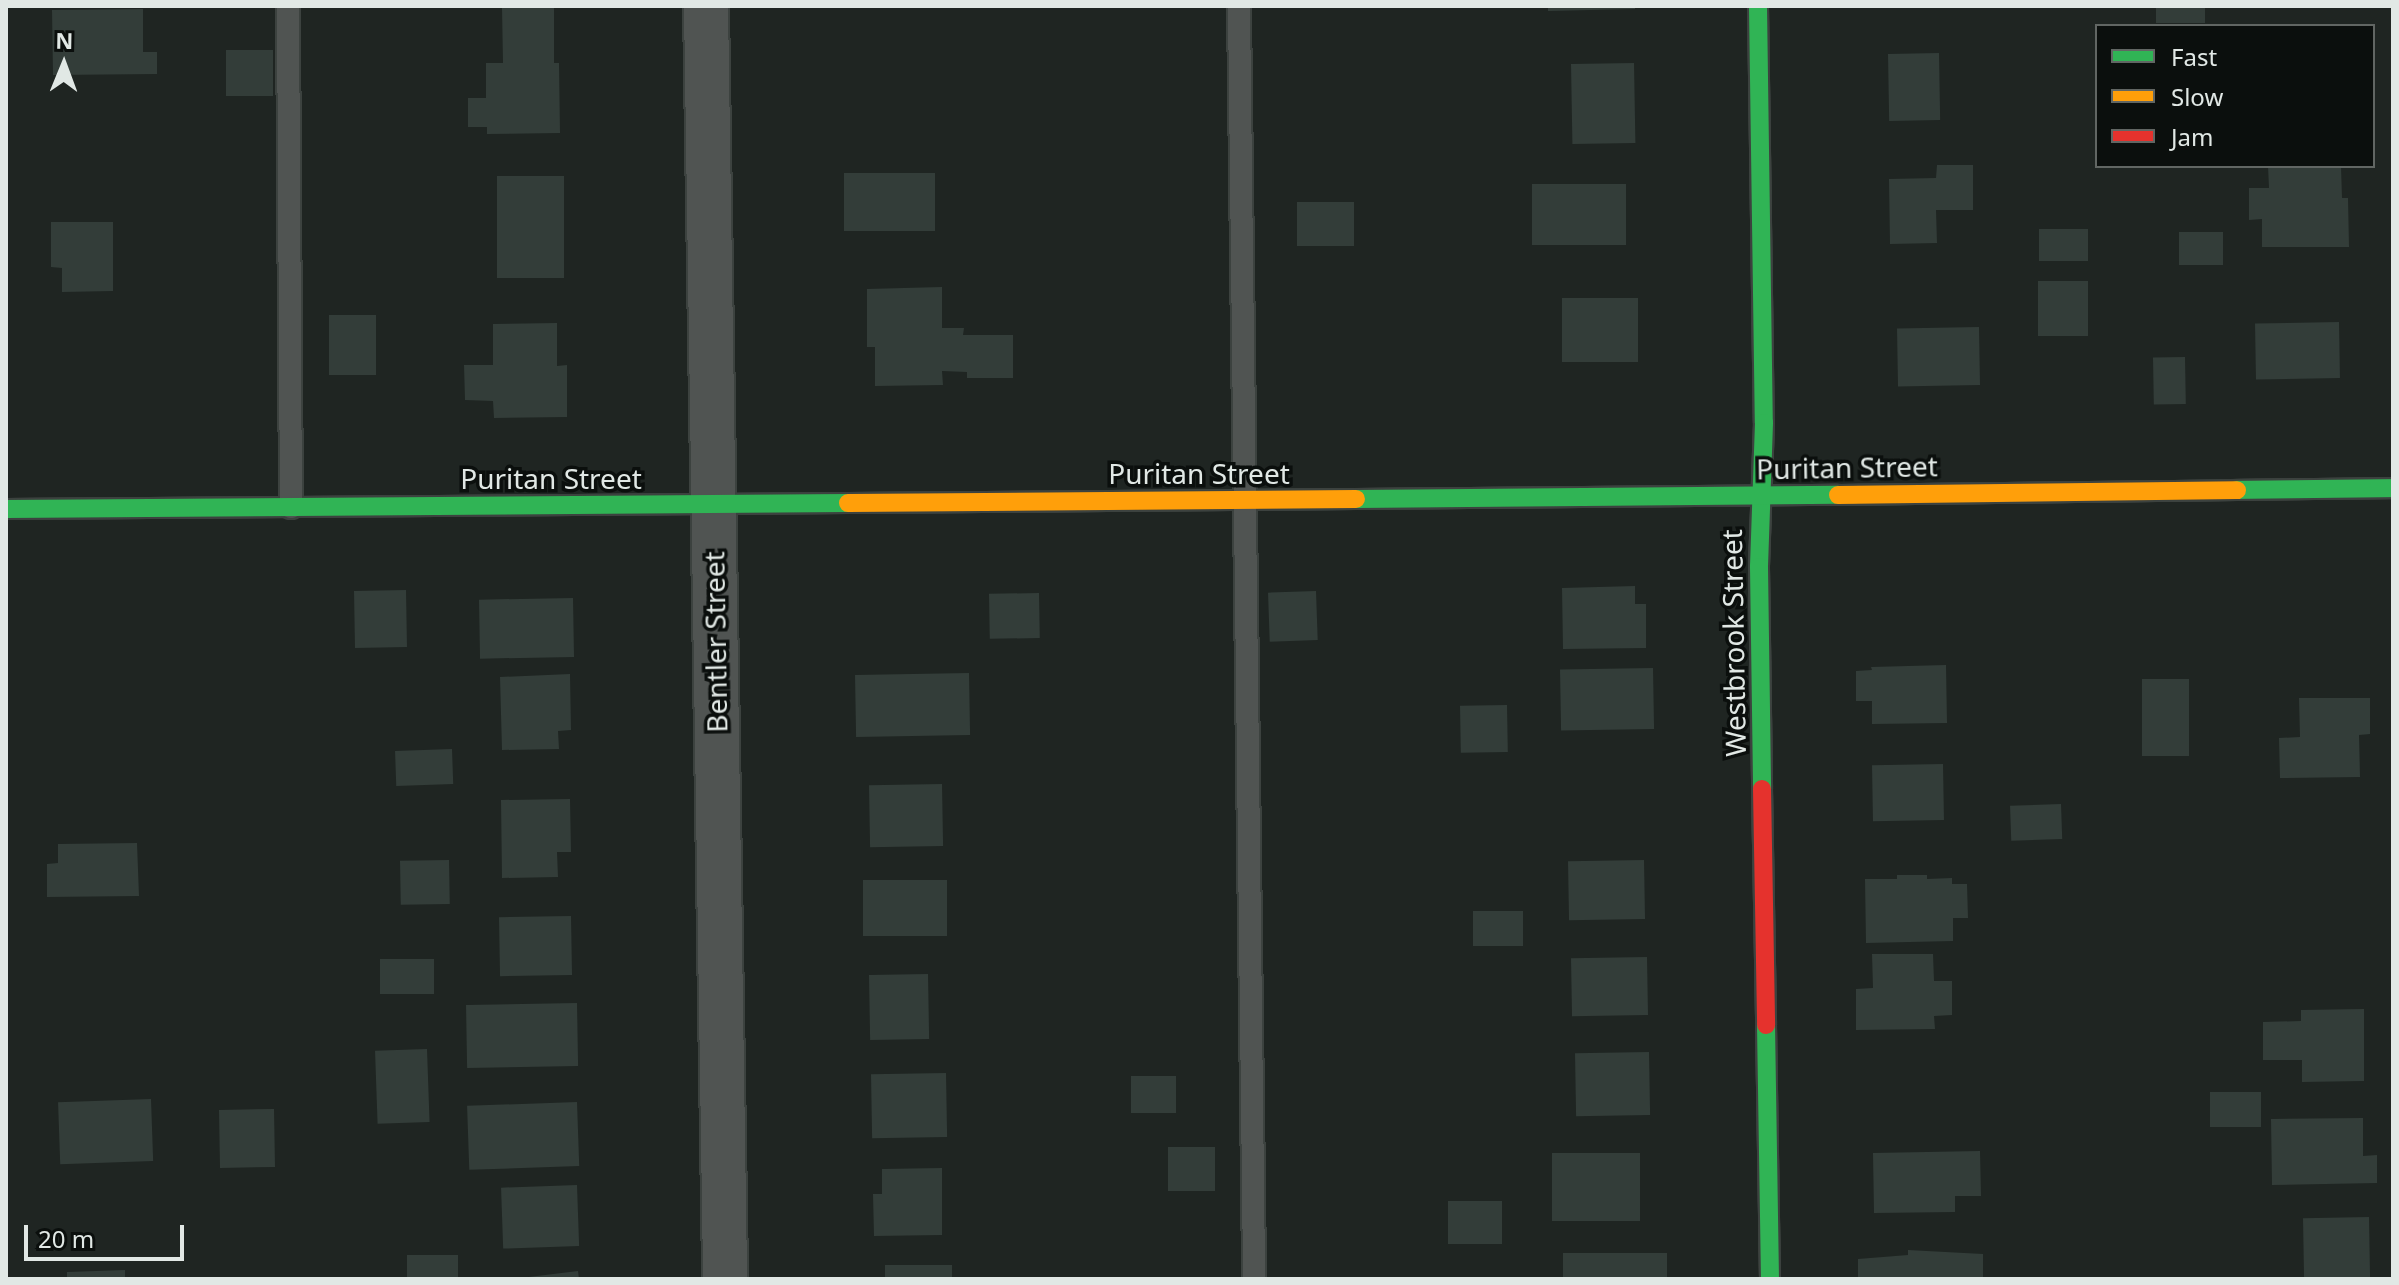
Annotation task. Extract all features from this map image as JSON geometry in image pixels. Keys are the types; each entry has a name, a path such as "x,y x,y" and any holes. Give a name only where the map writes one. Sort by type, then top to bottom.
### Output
{"street":[{"name":"Bentler Street","path":"706,6 725,1279"},
{"name":"Westbrook Street","path":"1758,6 1764,423 1760,496 1770,1279"},
{"name":"Puritan Street","path":"6,509 1760,496 2393,488"}],"lane":[{"path":"288,6 291,507"},
{"path":"1239,6 1254,1279"}],"building":[{"path":"1548,6 1635,6 1635,9 1548,11"},
{"path":"2156,6 2205,6 2205,23 2156,23"},
{"path":"502,8 554,8 554,63 559,63 560,133 487,134 487,127 468,127 468,98 486,98 486,63 503,63"},
{"path":"143,9 143,52 157,52 157,74 53,75 52,10"},
{"path":"226,50 273,50 273,96 226,96"},
{"path":"1939,53 1940,120 1889,121 1888,54"},
{"path":"1634,63 1635,143 1572,144 1571,64"},
{"path":"1937,165 1973,165 1973,210 1936,210 1937,243 1890,244 1889,179 1936,178"},
{"path":"2268,168 2341,168 2342,198 2348,198 2349,247 2262,247 2262,219 2249,220 2249,188 2269,188"},
{"path":"844,173 935,173 935,231 844,231"},
{"path":"497,176 564,176 564,278 497,278"},
{"path":"1532,184 1626,184 1626,245 1532,245"},
{"path":"1297,202 1354,202 1354,246 1297,246"},
{"path":"51,222 113,222 113,291 62,292 62,268 51,267"},
{"path":"2039,229 2088,229 2088,261 2039,261"},
{"path":"2179,232 2223,232 2223,265 2179,265"},
{"path":"2038,281 2088,281 2088,336 2038,336"},
{"path":"942,287 942,328 964,328 963,335 1013,335 1013,378 967,378 967,372 942,371 943,385 875,386 875,347 867,347 867,289"},
{"path":"1562,298 1638,298 1638,362 1562,362"},
{"path":"329,315 376,315 376,375 329,375"},
{"path":"2339,322 2340,378 2256,379 2255,323"},
{"path":"557,323 557,366 567,365 567,417 494,418 493,401 465,400 464,365 493,365 493,324"},
{"path":"1979,327 1980,385 1898,386 1897,328"},
{"path":"2185,357 2186,404 2154,405 2153,358"},
{"path":"1635,586 1635,604 1646,604 1646,648 1563,649 1562,588"},
{"path":"406,590 407,647 355,648 354,591"},
{"path":"1316,591 1318,640 1270,642 1268,593"},
{"path":"1039,593 1040,638 990,639 989,594"},
{"path":"573,598 574,657 480,659 479,600"},
{"path":"1946,665 1947,723 1872,724 1872,701 1856,701 1856,671 1872,670 1871,667"},
{"path":"1653,668 1654,729 1561,731 1560,670"},
{"path":"969,673 970,735 856,737 855,675"},
{"path":"570,674 571,730 558,731 559,749 502,750 500,677"},
{"path":"2142,679 2189,679 2189,756 2142,756"},
{"path":"2299,698 2370,698 2370,734 2359,735 2360,777 2280,778 2279,738 2300,737"},
{"path":"1507,705 1508,752 1461,753 1460,706"},
{"path":"452,749 453,784 396,786 395,751"},
{"path":"1943,764 1944,820 1873,821 1872,765"},
{"path":"942,784 943,846 870,847 869,785"},
{"path":"570,799 571,852 557,852 558,877 502,878 501,800"},
{"path":"2061,804 2062,839 2011,841 2010,806"},
{"path":"137,843 139,896 47,897 47,864 58,863 58,844"},
{"path":"449,860 450,904 401,905 400,861"},
{"path":"1644,860 1645,919 1569,920 1568,861"},
{"path":"1897,875 1952,878 1952,884 1967,884 1968,918 1953,918 1953,941 1866,943 1865,879 1897,879"},
{"path":"863,880 947,880 947,936 863,936"},
{"path":"1473,911 1523,911 1523,946 1473,946"},
{"path":"571,916 572,975 500,976 499,917"},
{"path":"1872,954 1933,954 1934,981 1952,981 1952,1015 1934,1016 1935,1029 1856,1030 1856,989 1873,988"},
{"path":"1647,957 1648,1015 1572,1016 1571,958"},
{"path":"380,959 434,959 434,994 380,994"},
{"path":"928,974 929,1039 870,1040 869,975"},
{"path":"577,1003 578,1066 467,1068 466,1005"},
{"path":"2364,1009 2364,1081 2302,1082 2302,1060 2263,1060 2263,1022 2301,1021 2301,1010"},
{"path":"427,1049 430,1122 378,1124 375,1051"},
{"path":"1649,1052 1650,1115 1576,1116 1575,1053"},
{"path":"946,1073 947,1137 872,1138 871,1074"},
{"path":"1131,1076 1176,1076 1176,1113 1131,1113"},
{"path":"2210,1092 2261,1092 2261,1127 2210,1127"},
{"path":"151,1099 153,1161 60,1164 58,1102"},
{"path":"577,1102 579,1166 469,1170 467,1106"},
{"path":"274,1109 275,1167 220,1168 219,1110"},
{"path":"2363,1118 2363,1156 2377,1155 2377,1183 2272,1185 2271,1119"},
{"path":"1168,1147 1215,1147 1215,1191 1168,1191"},
{"path":"1980,1151 1981,1196 1955,1196 1955,1212 1874,1213 1873,1153"},
{"path":"1552,1153 1640,1153 1640,1221 1552,1221"},
{"path":"942,1168 942,1235 874,1236 873,1194 882,1194 882,1169"},
{"path":"577,1185 579,1246 503,1249 501,1188"},
{"path":"1448,1201 1502,1201 1502,1244 1448,1244"},
{"path":"2369,1217 2370,1279 2304,1279 2303,1218"},
{"path":"1908,1250 1983,1254 1983,1279 1858,1279 1858,1259 1908,1255"},
{"path":"1563,1253 1667,1253 1667,1279 1563,1279"},
{"path":"407,1255 458,1255 458,1279 407,1279"},
{"path":"885,1265 952,1265 952,1279 885,1279"},
{"path":"125,1270 125,1279 67,1279 67,1272"},
{"path":"578,1271 578,1279 513,1279"}],"traffic: fast":[{"path":"1758,6 1764,423 1759,567 1762,789"},
{"path":"2237,490 2393,488"},
{"path":"1356,499 1838,495"},
{"path":"6,509 848,503"},
{"path":"1766,1025 1770,1279"}],"traffic: slow":[{"path":"1838,495 2237,490"},
{"path":"848,503 1356,499"}],"traffic: jam":[{"path":"1762,789 1766,1025"}]}
